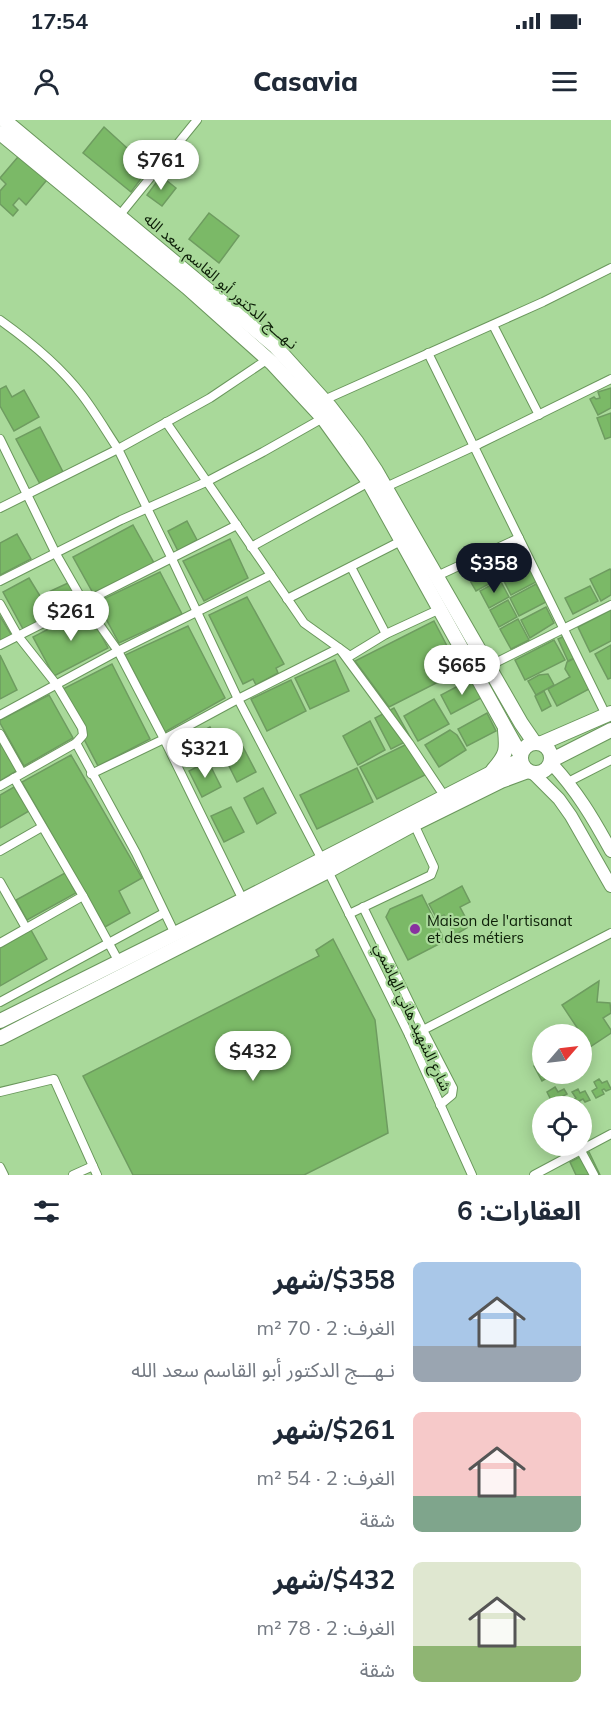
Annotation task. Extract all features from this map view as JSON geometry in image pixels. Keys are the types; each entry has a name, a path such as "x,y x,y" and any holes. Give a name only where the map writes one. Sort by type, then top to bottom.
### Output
{"main road":[{"name":"نـهـــج الدكتور أبو القاسم سعد الله","path":"4,120 119,216 268,359 323,418 369,482 403,540 526,765"},
{"name":"نـهـــج الدكتور أبو القاسم سعد الله","path":"0,133 274,346 324,400 356,441 386,488 521,723 538,743"},
{"path":"609,714 538,743 525,746 526,765 559,799 571,816 584,835 611,886"},
{"path":"489,774 501,762 507,750 504,725"},
{"path":"325,866 489,774 526,765 546,770 551,762 611,730"},
{"path":"538,743 549,748 551,762 587,807 611,851"},
{"path":"0,1038 292,882 501,781 526,765"},
{"path":"0,1021 243,900 292,882"}],"street":[{"path":"119,216 197,120"},
{"path":"324,400 493,325 611,268"},
{"name":"شارع الشهيد هاني الهاشمي","path":"0,320 69,379 82,394 118,449 238,699 409,1035 472,1175"},
{"path":"493,325 539,415"},
{"path":"428,353 563,628 609,714"},
{"path":"0,508 118,449 210,398 268,359"},
{"path":"386,488 611,379"},
{"path":"0,580 121,520 206,482 323,418"},
{"path":"166,422 304,623 350,656 386,634 440,609"},
{"path":"0,439 56,554 84,603 118,651 243,900"},
{"path":"251,547 369,482"},
{"path":"0,645 237,525"},
{"path":"437,576 519,538"},
{"path":"287,598 403,540"},
{"path":"351,567 386,634"},
{"path":"0,715 118,651 271,575"},
{"path":"0,604 18,636 56,684 82,728 83,735 76,743 0,786"},
{"path":"489,666 611,605"},
{"path":"91,774 164,739 339,648"},
{"path":"339,648 409,743 445,797"},
{"path":"0,734 42,827 119,963"},
{"path":"76,743 115,814 175,934"},
{"path":"568,782 611,760"},
{"path":"349,914 431,875 434,867 414,824"},
{"path":"0,851 42,827"},
{"path":"0,882 26,928"},
{"path":"0,943 83,896"},
{"path":"363,907 453,1088 452,1095 440,1105"},
{"path":"0,1002 164,914"},
{"path":"409,1035 423,1030 611,933"},
{"path":"0,1092 54,1079 97,1175"},
{"path":"592,1145 611,1134"},
{"path":"534,1175 571,1156"},
{"path":"584,1156 594,1175"},
{"path":"74,1175 93,1166"},
{"path":"0,1167 4,1175"}],"building":[{"path":"104,127 149,168 131,192 83,153"},
{"path":"23,151 51,175 26,205 19,198 13,205 18,210 13,216 0,204 0,191 6,184 0,178"},
{"path":"161,176 176,188 162,206 147,195"},
{"path":"209,213 239,236 219,263 189,239"},
{"path":"6,386 12,397 24,390 39,417 14,431 0,406 0,389"},
{"path":"611,388 611,408 598,415 590,399 600,398 598,392"},
{"path":"611,413 611,437 605,439 597,418"},
{"path":"40,427 63,472 40,484 16,439"},
{"path":"187,521 197,540 178,551 168,531"},
{"path":"133,525 154,563 93,593 73,557"},
{"path":"17,534 31,559 0,575 0,543"},
{"path":"230,539 248,578 204,601 183,561"},
{"path":"517,545 527,564 501,578 491,558"},
{"path":"486,558 498,579 476,591 464,570"},
{"path":"528,566 536,582 511,595 503,579"},
{"path":"610,569 611,595 601,601 590,579"},
{"path":"160,572 182,614 119,643 97,602"},
{"path":"29,578 40,596 68,583 78,600 23,629 3,592"},
{"path":"500,580 509,597 489,608 480,591"},
{"path":"536,584 546,602 519,616 510,598"},
{"path":"590,586 598,601 573,614 565,598"},
{"path":"247,597 284,664 276,668 278,673 256,685 253,679 243,684 209,615"},
{"path":"508,600 517,617 499,627 490,610"},
{"path":"546,607 554,623 530,638 521,620"},
{"path":"87,609 108,648 54,676 33,637"},
{"path":"611,610 611,641 590,652 578,627"},
{"path":"0,616 12,636 0,642"},
{"path":"518,619 529,640 511,649 500,629"},
{"path":"434,621 460,671 389,707 355,661"},
{"path":"188,626 225,698 165,732 125,655"},
{"path":"567,635 577,657 568,661 558,639"},
{"path":"554,640 565,660 525,680 515,660"},
{"path":"611,645 611,678 608,679 595,654"},
{"path":"0,655 17,690 0,699"},
{"path":"575,658 591,688 557,706 548,689 570,677 565,669 567,662"},
{"path":"335,660 349,691 310,709 295,678"},
{"path":"112,664 150,739 98,766 59,691"},
{"path":"548,674 554,685 536,695 528,681 539,675"},
{"path":"473,678 483,697 451,714 441,695"},
{"path":"291,680 306,711 267,731 251,699"},
{"path":"544,691 551,706 542,711 535,696"},
{"path":"49,695 73,738 24,766 0,720"},
{"path":"434,699 449,724 418,741 404,716"},
{"path":"394,708 411,739 391,749 375,718"},
{"path":"487,713 496,731 467,746 458,729"},
{"path":"370,721 385,750 358,765 343,736"},
{"path":"210,727 218,742 180,762 172,747"},
{"path":"450,730 457,735 466,750 439,767 425,745"},
{"path":"0,740 18,770 0,781"},
{"path":"409,743 425,775 377,799 360,767"},
{"path":"243,747 256,772 237,782 224,756"},
{"path":"71,755 142,878 119,891 130,913 105,927 22,782"},
{"path":"208,761 221,787 202,797 189,771"},
{"path":"357,768 373,802 317,829 300,795"},
{"path":"14,787 29,811 0,828 0,795"},
{"path":"263,788 276,813 257,824 244,798"},
{"path":"231,807 244,832 224,842 211,816"},
{"path":"65,873 76,893 27,920 16,900"},
{"path":"462,886 470,902 460,907 470,926 455,935 444,915 437,919 429,904"},
{"name":"Maison de l'artisanat et des métiers","path":"422,895 445,941 408,960 386,917 390,909"},
{"path":"31,930 47,959 0,986 0,948"},
{"path":"333,939 375,1020 388,1133 304,1175 133,1175 83,1076 319,956 316,950"},
{"path":"599,981 597,1002 610,1003 611,1013 603,1018 611,1033 592,1046 592,1024 575,1024 562,1005"},
{"path":"599,1079 602,1083 607,1081 611,1089 602,1090 604,1094 596,1098 592,1091 597,1088 594,1082"},
{"path":"555,1087 558,1092 564,1089 567,1094 549,1096 547,1092"},
{"path":"578,1089 580,1093 585,1091 588,1096 575,1096 572,1092"},
{"path":"581,1156 591,1156 600,1175 576,1175 570,1162"}],"place":[{"name":"Maison de l'artisanat et des métiers","path":"415,929"}]}
